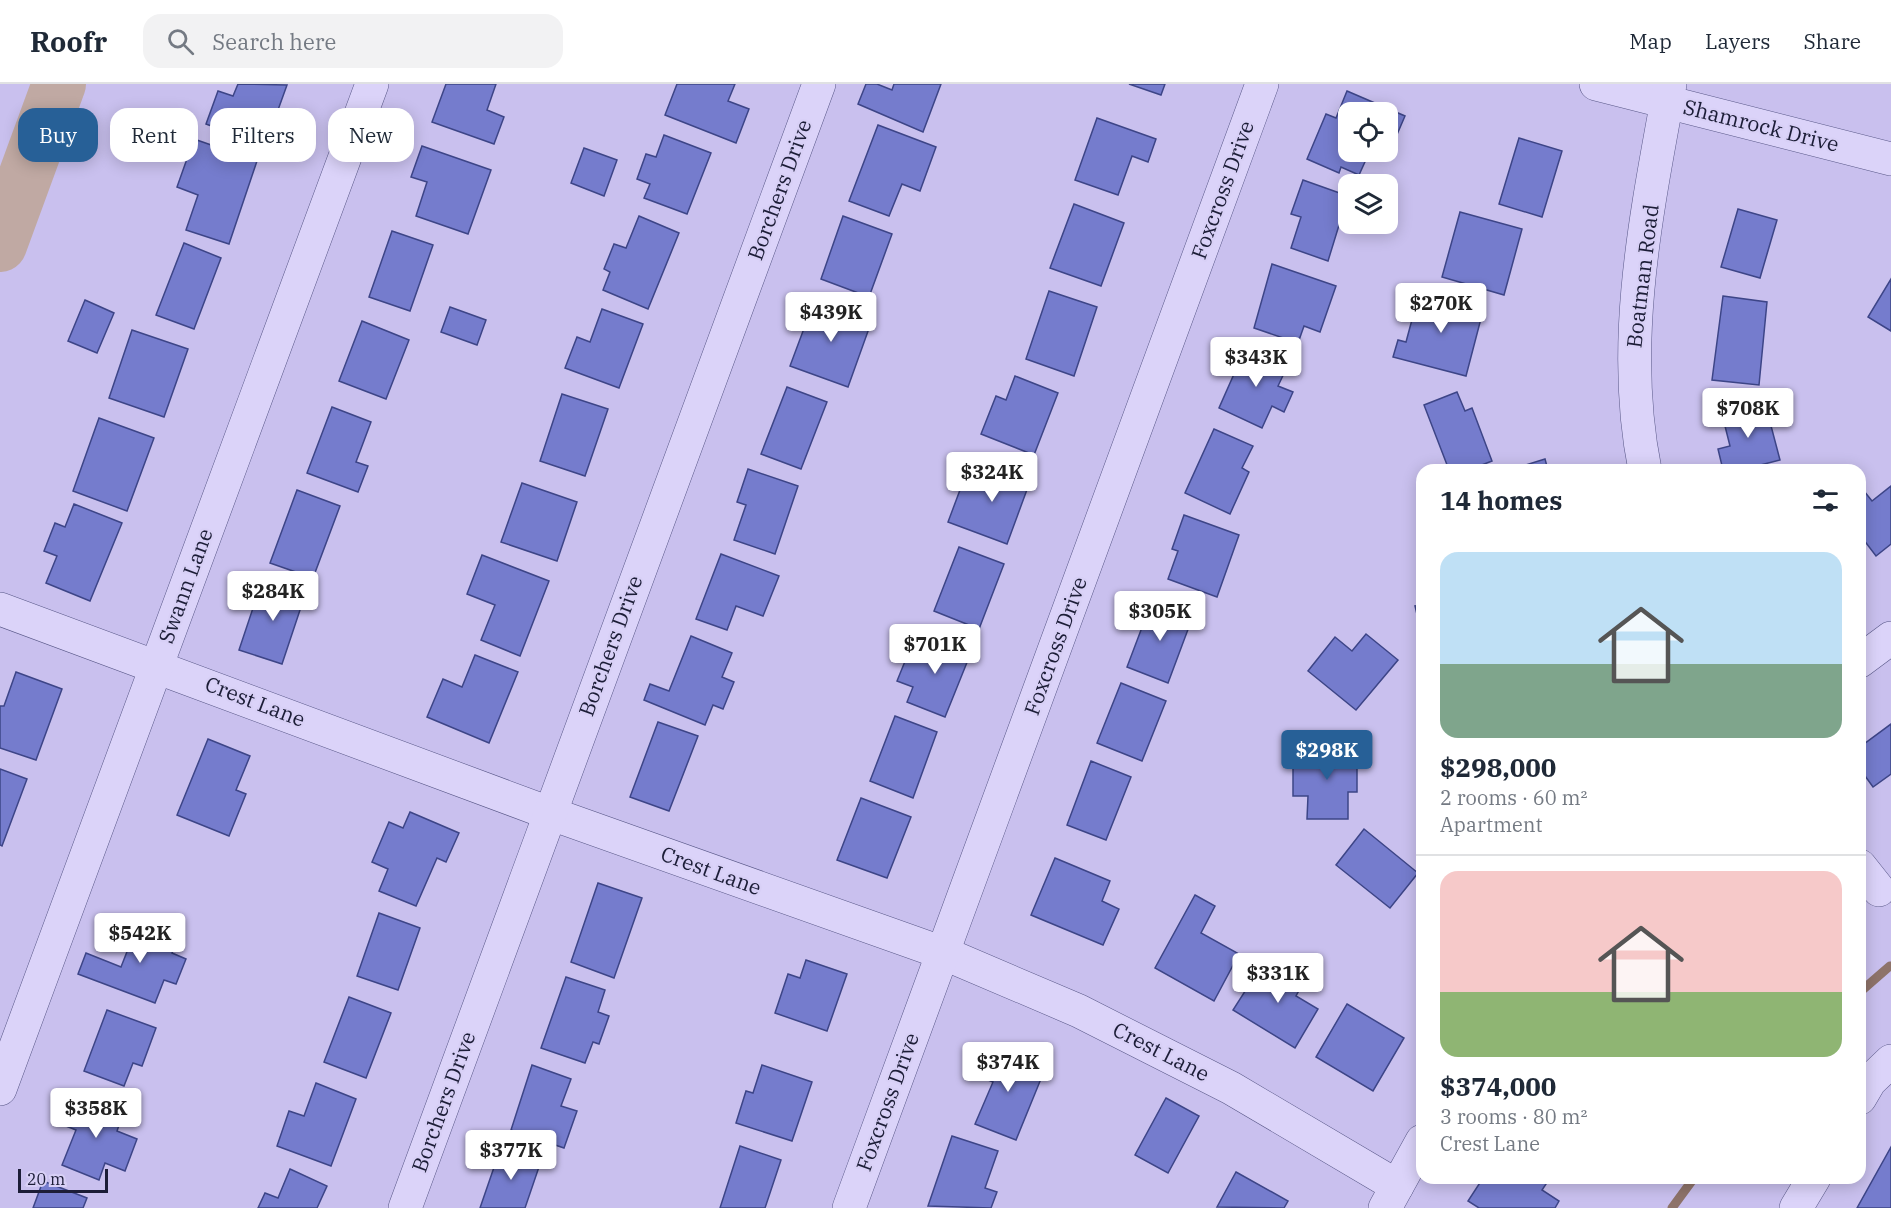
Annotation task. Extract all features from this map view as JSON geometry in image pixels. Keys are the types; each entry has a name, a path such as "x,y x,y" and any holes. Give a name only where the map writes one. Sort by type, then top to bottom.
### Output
{"street":[{"name":"Swann Lane","path":"0,1089 372,84"},
{"name":"Borchers Drive","path":"405,1208 819,84"},
{"name":"Foxcross Drive","path":"849,1208 1262,84"},
{"name":"Shamrock Drive","path":"1596,84 1669,93 1891,159"},
{"name":"Boatman Road","path":"1644,464 1636,429 1633,357 1637,284 1669,93"},
{"name":"Crest Lane","path":"0,609 156,665 549,813 943,953 1079,1011 1231,1088 1391,1197"},
{"path":"1866,657 1891,638"},
{"path":"1866,1087 1891,1061"},
{"path":"1391,1197 1416,1152"},
{"path":"1796,1208 1810,1184"}],"building":[{"path":"238,84 287,85 279,108 212,108 218,91 233,96"},
{"path":"446,84 496,84 487,110 504,117 494,144 432,122"},
{"path":"677,84 735,84 728,101 749,109 736,143 665,115"},
{"path":"866,84 877,84 892,90 894,84 941,84 923,132 858,104"},
{"path":"1129,84 1165,84 1161,95"},
{"path":"1347,91 1373,102 1343,102"},
{"path":"210,113 210,125 206,124"},
{"path":"1338,113 1338,162 1365,162 1359,174 1341,167 1339,173 1307,159 1326,114 1336,118"},
{"path":"1398,113 1405,116 1398,132"},
{"path":"1097,118 1156,139 1148,162 1132,156 1118,195 1075,180"},
{"path":"878,125 936,147 920,191 902,184 889,216 849,201"},
{"path":"664,135 711,153 687,214 644,198 650,184 637,179 646,154 656,157"},
{"path":"1519,138 1562,151 1542,217 1499,204"},
{"path":"198,140 210,145 210,162 257,162 229,244 186,230 198,195 177,187 186,162 198,162"},
{"path":"422,146 491,170 468,234 416,216 427,182 411,177"},
{"path":"584,148 617,160 604,196 571,183"},
{"path":"1303,180 1338,192 1338,228 1328,261 1291,248 1301,217 1291,214"},
{"path":"1074,204 1124,223 1101,286 1050,268"},
{"path":"1738,209 1777,220 1760,278 1721,267"},
{"path":"1460,212 1522,229 1504,295 1442,277"},
{"path":"639,216 679,233 648,309 603,290 610,272 604,269 614,244 626,248"},
{"path":"843,216 892,234 869,297 821,279"},
{"path":"392,231 433,245 410,311 369,297"},
{"path":"184,243 221,258 194,329 156,315"},
{"path":"1272,264 1336,286 1320,332 1304,326 1298,343 1254,328"},
{"path":"1891,279 1891,331 1868,317"},
{"path":"1420,290 1484,307 1466,376 1393,357 1398,340 1406,342"},
{"path":"1049,291 1097,307 1074,376 1026,359"},
{"path":"1723,296 1767,302 1759,385 1712,380"},
{"path":"815,299 872,320 848,387 790,366"},
{"path":"85,300 114,313 97,353 68,341"},
{"path":"450,307 486,320 477,345 441,332"},
{"path":"602,309 643,324 619,388 565,368 577,337 590,342"},
{"path":"362,321 409,340 386,399 339,381"},
{"path":"132,330 188,349 164,417 109,398"},
{"path":"1246,347 1288,365 1278,386 1293,392 1284,412 1272,406 1262,428 1219,408"},
{"path":"1015,376 1058,393 1034,455 981,434 996,396 1006,400"},
{"path":"787,387 827,402 801,469 761,454"},
{"path":"1457,392 1465,411 1472,408 1492,461 1484,464 1447,464 1424,405"},
{"path":"562,394 608,409 585,476 540,461"},
{"path":"1765,403 1780,460 1764,464 1722,464 1718,449 1730,446 1722,414"},
{"path":"332,407 371,422 356,462 368,466 358,492 307,473"},
{"path":"99,418 154,438 127,511 73,491"},
{"path":"1214,429 1253,446 1242,468 1249,472 1230,514 1185,493"},
{"path":"1545,459 1546,464 1529,464"},
{"path":"989,461 1032,476 1007,544 948,522 963,482 979,488"},
{"path":"748,469 798,486 775,554 734,540 746,505 737,502"},
{"path":"522,483 577,502 557,561 501,542"},
{"path":"1891,486 1891,544 1876,556 1866,543 1866,494 1872,501"},
{"path":"297,490 340,506 313,578 270,563"},
{"path":"74,504 122,523 90,601 46,583 57,556 44,551 55,523 65,527"},
{"path":"1184,515 1239,535 1217,597 1168,579 1178,551 1172,549"},
{"path":"959,547 1004,564 979,629 934,611"},
{"path":"721,554 779,576 763,616 736,606 727,630 696,619"},
{"path":"482,555 549,581 520,656 481,640 495,605 467,594"},
{"path":"270,579 306,592 282,664 239,650 254,605 260,606"},
{"path":"1152,601 1193,616 1168,683 1127,667"},
{"path":"932,634 972,650 945,717 907,702 913,687 897,681 908,654 923,659"},
{"path":"1366,634 1398,660 1356,710 1308,671 1335,637 1352,651"},
{"path":"691,636 732,653 722,677 734,682 723,709 713,705 705,725 644,700 650,684 669,691"},
{"path":"475,655 518,672 489,743 427,717 443,679 462,687"},
{"path":"16,672 62,689 36,760 0,748 0,706 4,706"},
{"path":"1121,683 1166,701 1142,761 1097,743"},
{"path":"895,716 937,732 913,798 870,781"},
{"path":"658,722 698,736 669,811 630,797"},
{"path":"1891,724 1891,774 1873,787 1866,777 1866,743"},
{"path":"208,739 250,756 236,790 246,794 229,836 177,815"},
{"path":"1305,746 1357,747 1357,792 1348,792 1348,819 1307,819 1308,796 1293,796 1293,768 1305,768"},
{"path":"1091,761 1131,777 1106,840 1067,825"},
{"path":"0,769 27,779 2,846 0,845"},
{"path":"861,798 911,817 887,878 837,860"},
{"path":"410,812 459,833 446,862 437,858 416,906 379,891 388,869 372,862 389,822 403,828"},
{"path":"1364,829 1416,871 1416,876 1390,908 1336,865"},
{"path":"1055,858 1110,881 1102,901 1119,909 1103,945 1031,915"},
{"path":"598,883 642,898 614,978 571,962"},
{"path":"1195,895 1215,906 1201,933 1239,954 1214,1001 1155,968"},
{"path":"379,913 420,928 398,990 357,976"},
{"path":"139,921 179,936 172,953 186,959 176,984 164,980 155,1003 78,974 86,953 121,967"},
{"path":"1274,958 1306,978 1296,996 1318,1009 1295,1048 1233,1010 1256,974 1262,978"},
{"path":"806,960 847,974 827,1031 775,1013 788,974 800,978"},
{"path":"566,977 605,990 598,1012 609,1016 599,1044 593,1042 585,1063 541,1048"},
{"path":"349,997 391,1013 366,1078 324,1062"},
{"path":"1347,1004 1404,1038 1373,1091 1316,1057"},
{"path":"107,1010 156,1028 142,1066 133,1063 124,1086 84,1071"},
{"path":"992,1047 1045,1069 1016,1140 975,1124 993,1082 981,1077"},
{"path":"532,1065 571,1079 561,1106 577,1111 564,1148 511,1130"},
{"path":"762,1065 812,1082 792,1141 736,1123 746,1091 753,1093"},
{"path":"316,1083 356,1099 331,1166 277,1146 289,1111 304,1116"},
{"path":"73,1095 123,1114 117,1131 137,1139 125,1171 105,1163 99,1180 62,1165 76,1130 61,1124"},
{"path":"1166,1098 1199,1116 1168,1173 1135,1155"},
{"path":"952,1136 998,1151 985,1188 997,1192 991,1208 928,1206"},
{"path":"740,1146 781,1160 765,1208 720,1208"},
{"path":"501,1147 541,1161 525,1208 480,1208"},
{"path":"1891,1147 1891,1208 1857,1208"},
{"path":"290,1169 327,1186 317,1208 258,1208 265,1193 278,1198"},
{"path":"1236,1172 1288,1201 1284,1208 1217,1207"},
{"path":"43,1181 87,1198 83,1208 33,1208"},
{"path":"1479,1184 1546,1184 1542,1190 1559,1201 1555,1208 1479,1208 1468,1201"}],"waterway":[{"path":"0,245 59,84"},
{"path":"1866,987 1890,966"},
{"path":"1672,1208 1690,1184"}]}
